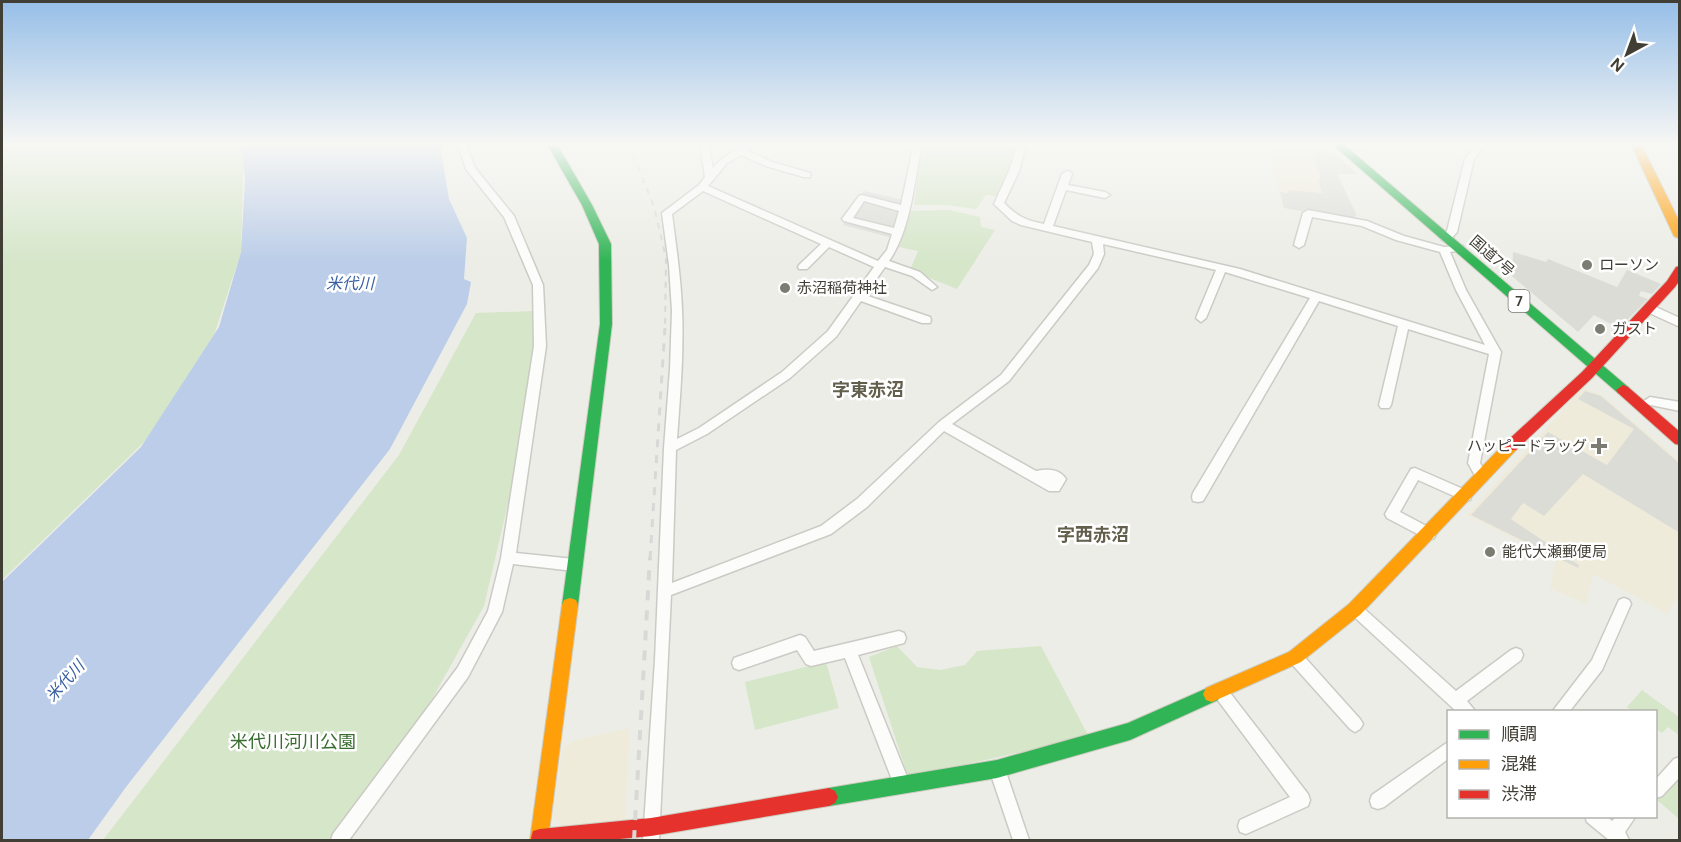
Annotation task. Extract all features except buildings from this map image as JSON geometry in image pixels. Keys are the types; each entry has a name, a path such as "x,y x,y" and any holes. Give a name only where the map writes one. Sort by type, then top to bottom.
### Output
{"main road":[{"path":"575,183 605,244 606,324 539,839 651,834 902,784 997,770 1130,731 1295,657 1355,609 1530,427 1595,367 1671,284 1680,270"},
{"name":"国道7号","path":"1382,183 1450,245 1680,440"},
{"path":"1657,183 1677,221 1680,236"}],"street":[{"path":"339,840 463,672 495,612 508,558 540,346 538,285 509,216 483,183"},
{"path":"651,834 662,660 677,311 667,213 705,183"},
{"path":"670,448 703,431 786,375 832,334 892,250 910,183"},
{"path":"1008,183 999,204 1015,219 1047,229 1222,268 1496,352"},
{"path":"1047,229 1063,183"},
{"path":"1464,183 1450,245 1460,291 1496,352 1474,463 1482,477"},
{"path":"702,187 828,243 881,264 916,274 932,287"},
{"path":"1062,187 1106,195"},
{"path":"897,232 847,219 862,198 904,209"},
{"path":"1299,245 1308,213 1364,223 1400,238 1450,245"},
{"path":"664,592 826,530 862,503 942,425 1005,378 1095,266 1099,254 1097,240"},
{"path":"803,267 828,243"},
{"path":"1201,318 1222,268"},
{"path":"1198,497 1316,296"},
{"path":"860,297 926,320"},
{"path":"1648,308 1680,323"},
{"path":"1385,405 1404,324"},
{"path":"1650,401 1680,407"},
{"path":"942,425 1035,476"},
{"path":"1429,534 1392,514 1415,473 1465,496"},
{"path":"508,558 573,565"},
{"path":"1560,710 1597,665 1624,604"},
{"path":"1355,609 1468,710"},
{"path":"739,663 800,642 811,659 899,638"},
{"path":"849,650 902,784"},
{"path":"1456,700 1516,655"},
{"path":"1295,657 1355,724"},
{"path":"1219,690 1302,800 1246,826"},
{"path":"1378,801 1447,751"},
{"path":"997,770 1021,840"},
{"path":"1657,789 1678,770"},
{"path":"1595,818 1617,837 1627,818"}],"shaded area":[{"path":"1277,183 1342,183 1357,214 1355,220 1283,208"},
{"path":"1319,183 1341,183 1356,214 1354,220 1284,208 1280,192 1288,193 1288,190 1322,193"},
{"path":"864,191 903,200 893,238 843,225"},
{"path":"1513,252 1546,262 1548,259 1617,287 1627,270 1661,284 1652,294 1641,291 1639,296 1648,299 1622,325 1616,322 1613,325 1594,315 1578,332 1512,276"},
{"path":"1585,389 1602,395 1679,460 1679,593 1668,614 1593,574 1586,604 1550,588 1556,559 1467,515 1581,390"},
{"path":"1585,391 1601,396 1679,463 1680,533 1583,474 1544,516 1523,503 1511,519 1579,565 1578,568 1471,515 1548,432 1607,465 1634,429 1578,399"},
{"path":"630,728 625,819 564,830 553,815 563,746 576,740"}],"green space":[{"path":"2,183 243,183 241,252 214,335 146,440 2,580"},
{"path":"917,183 1004,183 996,196 986,195 976,209 947,205 914,205"},
{"path":"949,210 980,217 981,227 995,230 957,289 910,270 918,251 899,247 911,211"},
{"name":"米代川河川公園","path":"533,311 535,351 510,495 484,606 427,708 344,827 333,840 103,840 399,455 476,313"},
{"path":"897,646 917,667 940,670 965,665 977,651 1041,646 1089,737 908,777 869,657"},
{"path":"826,662 839,708 755,730 745,682"},
{"path":"1642,690 1679,717 1679,735 1668,727 1662,733 1657,730 1657,710 1631,710 1627,707"},
{"path":"1675,779 1679,783 1679,819 1657,800"}],"water":[{"name":"米代川","path":"245,183 446,183 449,199 467,238 464,279 471,282 467,304 390,449 126,787 88,840 2,840 2,582 141,447 219,327 241,252"}],"railway":[{"path":"645,183 654,207 666,258 665,330"},
{"path":"650,559 665,328"},
{"path":"634,840 650,557"}],"traffic: fast":[{"path":"570,605 606,324 605,244 575,183"},
{"path":"1383,183 1623,390"},
{"path":"829,797 997,769 1130,731 1212,694"}],"traffic: slow":[{"path":"1655,183 1680,236"},
{"path":"1212,694 1295,657 1355,609 1511,446"},
{"path":"539,840 570,605"}],"traffic: jam":[{"path":"1511,446 1587,375 1671,284 1680,270"},
{"path":"1623,390 1680,440"},
{"path":"540,838 651,827 829,797"}],"place":[{"name":"ローソン","path":"1587,265"},
{"name":"赤沼稲荷神社","path":"785,288"},
{"name":"ガスト","path":"1600,329"},
{"name":"ハッピードラッグ","path":"1599,446"},
{"name":"能代大瀬郵便局","path":"1490,552"}],"district":[{"name":"字東赤沼","path":"868,390"},
{"name":"字西赤沼","path":"1093,535"}]}
